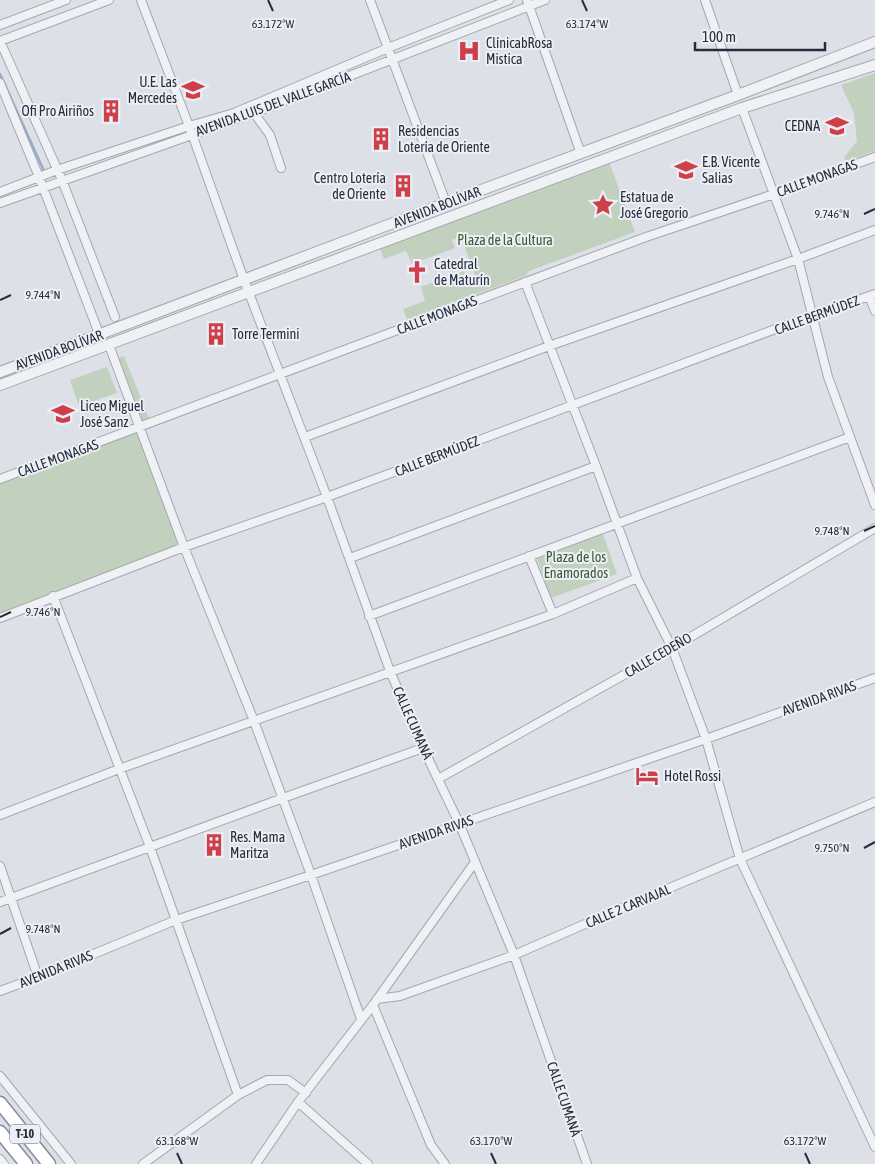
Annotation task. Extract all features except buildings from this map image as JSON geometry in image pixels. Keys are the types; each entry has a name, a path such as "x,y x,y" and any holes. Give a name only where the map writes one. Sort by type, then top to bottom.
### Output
{"highway":[{"name":"T-10","path":"0,1103 49,1164"},
{"name":"T-10","path":"0,1132 26,1164"}],"street":[{"path":"0,25 66,0"},
{"path":"109,0 0,41 62,180 115,317"},
{"name":"CALLE CUMANÁ","path":"141,0 244,280 350,558 390,671 423,748 459,824 514,955 587,1164"},
{"path":"370,0 446,204"},
{"name":"AVENIDA LUIS DEL VALLE GARCÍA","path":"0,203 234,114 388,48 509,0"},
{"name":"AVENIDA LUIS DEL VALLE GARCÍA","path":"0,192 57,170 254,113 393,60 528,3 545,0"},
{"path":"705,0 738,95"},
{"path":"528,3 581,154"},
{"name":"AVENIDA BOLÍVAR","path":"0,372 100,336 875,42"},
{"name":"AVENIDA BOLÍVAR","path":"0,385 742,108 875,66"},
{"path":"0,83 43,187 100,336"},
{"path":"742,108 798,259 828,377 875,505"},
{"path":"254,113 270,136 281,168"},
{"name":"CALLE MONAGAS","path":"0,479 646,237 774,194 875,157"},
{"path":"305,437 549,346 798,259 875,230"},
{"path":"525,282 596,466 636,578 672,648 706,739 740,859 875,1147"},
{"path":"872,295 875,311"},
{"name":"CALLE BERMÚDEZ","path":"0,618 184,547 327,497 813,315 872,295"},
{"path":"109,345 184,547 283,798 361,1019"},
{"path":"369,616 850,437"},
{"path":"350,558 596,466"},
{"name":"CALLE CEDEÑO","path":"438,779 672,648 875,528"},
{"path":"529,556 553,614"},
{"path":"0,815 119,769 553,614 636,578"},
{"path":"53,596 150,847 238,1095"},
{"name":"AVENIDA RIVAS","path":"0,991 176,920 311,876 706,739 875,678"},
{"path":"0,902 423,748"},
{"name":"CALLE 2 CARVAJAL","path":"375,1002 400,996 514,955 624,906 875,802"},
{"path":"256,1164 298,1102 375,1002 475,862"},
{"path":"0,866 38,977"},
{"path":"375,1002 431,1145 445,1164"},
{"path":"0,1076 71,1164"},
{"path":"143,1164 238,1095 267,1080 288,1080 306,1093"},
{"path":"298,1102 360,1161 368,1164"},
{"path":"0,1159 4,1164"}],"green space":[{"path":"875,73 875,151 846,161 844,157 857,141 854,113 841,85"},
{"name":"Plaza de la Cultura","path":"609,162 635,232 529,271 525,276 407,320 403,309 425,301 421,287 464,271 467,279 475,275 461,237 452,240 455,248 412,264 406,251 384,259 379,246"},
{"path":"124,356 151,423 141,427 115,359"},
{"path":"107,367 117,393 79,406 70,380"},
{"path":"141,427 184,547 0,617 0,479"},
{"name":"Plaza de los Enamorados","path":"602,532 617,574 551,598 536,556"}],"waterway":[{"path":"0,74 44,171"}],"place":[{"name":"ClínicabRosa Mistica","path":"469,51"},
{"name":"U.E. Las Mercedes","path":"193,90"},
{"name":"Ofi Pro Airiños","path":"111,111"},
{"name":"CEDNA","path":"837,126"},
{"name":"Residencias Lotería de Oriente","path":"381,139"},
{"name":"E.B. Vicente Salias","path":"686,170"},
{"name":"Centro Lotería de Oriente","path":"403,186"},
{"name":"Estatua de José Gregorio","path":"603,205"},
{"name":"Catedral de Maturín","path":"417,272"},
{"name":"Torre Termini","path":"216,334"},
{"name":"Liceo Miguel José Sanz","path":"63,414"},
{"name":"Hotel Rossi","path":"647,776"},
{"name":"Res. Mama Maritza","path":"214,845"}]}
